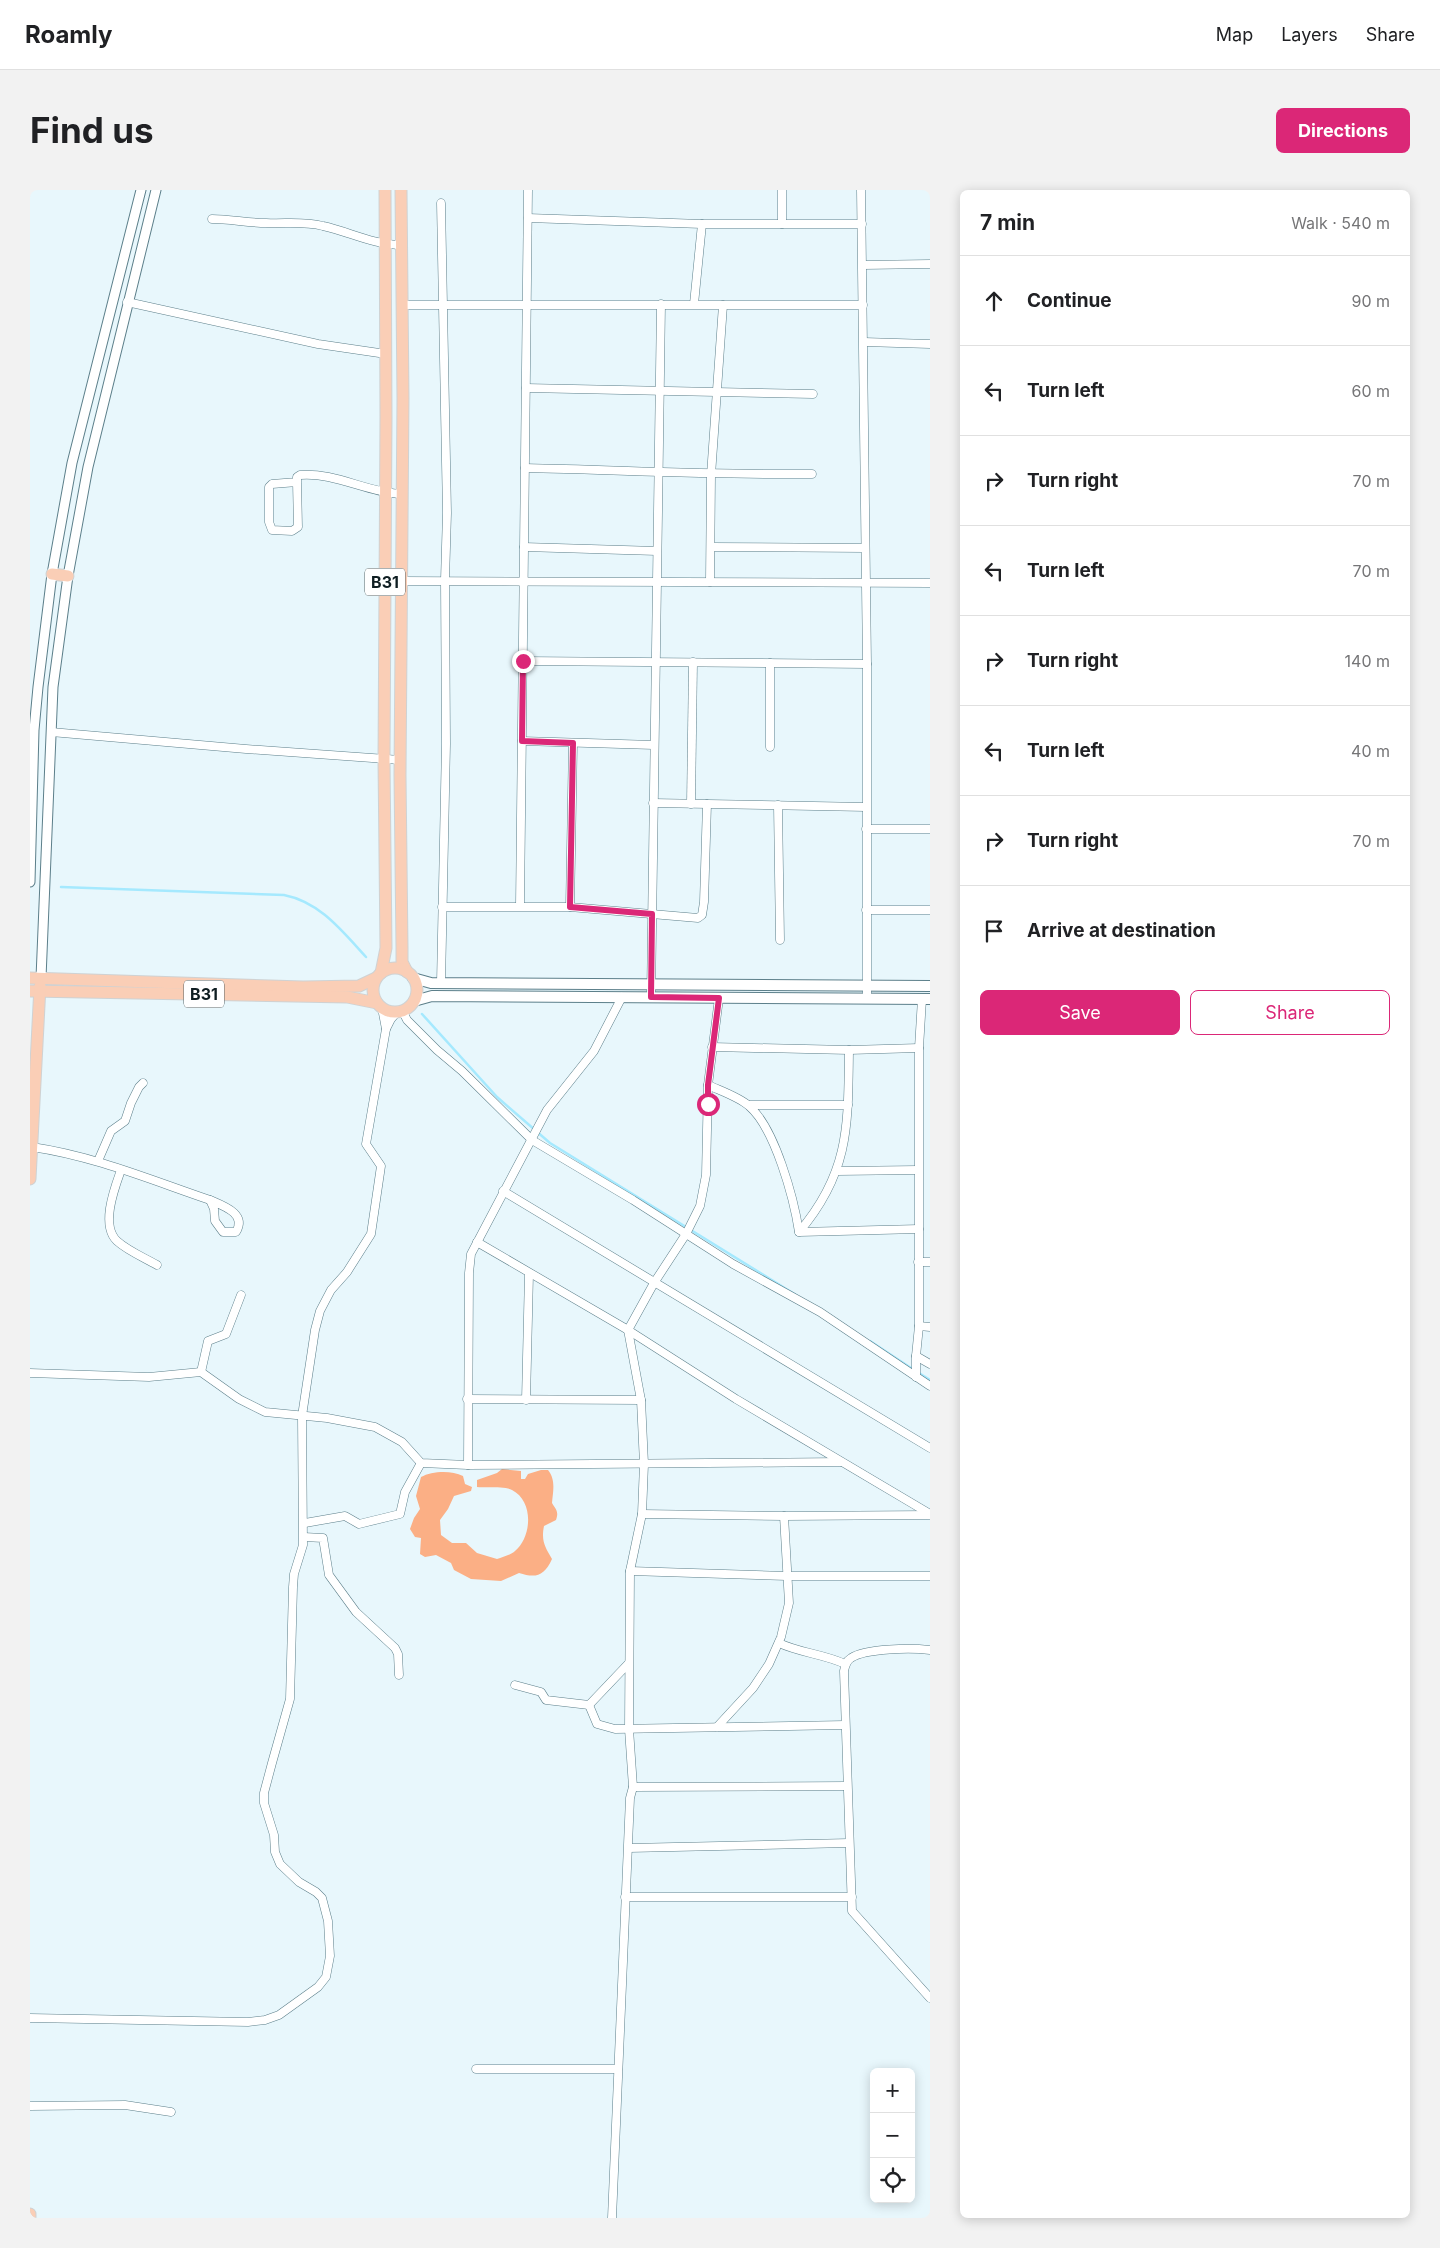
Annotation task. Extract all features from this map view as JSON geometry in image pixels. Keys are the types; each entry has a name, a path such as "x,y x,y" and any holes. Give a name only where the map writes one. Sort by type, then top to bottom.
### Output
{"main road":[{"name":"B31","path":"35,978 346,987 359,986 379,975 386,948 384,760 386,493 385,190"},
{"name":"B31","path":"401,190 403,398 400,760 402,962 410,975"},
{"path":"386,398 403,398"},
{"path":"52,574 68,576"},
{"path":"926,999 432,996 414,1001 400,1011 380,1006 373,991 379,975 394,968 421,981 441,983 930,986"},
{"path":"410,975 417,989 414,1001"},
{"path":"30,1179 35,978"},
{"path":"756,985 756,998"},
{"name":"B31","path":"35,991 347,997 380,1006"}],"street":[{"path":"30,882 35,721 52,574 72,463 141,190"},
{"path":"35,978 53,687 68,576 88,467 156,190"},
{"path":"520,906 528,190"},
{"path":"782,190 782,224"},
{"path":"861,190 867,664 867,999"},
{"path":"441,203 447,513 445,580 446,744 441,983"},
{"path":"528,218 702,224 862,224"},
{"path":"212,219 248,220 264,223 301,221 325,226 386,245 402,245"},
{"path":"694,304 702,224"},
{"path":"863,264 930,264"},
{"path":"127,302 318,344 386,354"},
{"path":"651,997 661,304"},
{"path":"402,305 863,305"},
{"path":"710,582 710,475 723,305"},
{"path":"864,342 930,344"},
{"path":"526,388 716,394 813,394"},
{"path":"525,468 658,471 710,475 812,474"},
{"path":"297,482 270,485 269,522 272,530 292,531 298,527 297,477 303,474 337,480 386,493 402,494"},
{"path":"710,546 866,548"},
{"path":"524,547 657,551"},
{"path":"402,581 930,583"},
{"path":"523,661 867,664"},
{"path":"691,804 693,662"},
{"path":"770,663 770,747"},
{"path":"50,732 400,760"},
{"path":"522,741 654,745"},
{"path":"570,907 573,743"},
{"path":"653,803 866,807"},
{"path":"442,907 570,907 698,918 702,916 704,902 707,804"},
{"path":"778,805 780,940"},
{"path":"866,829 930,829"},
{"path":"866,910 930,910"},
{"path":"468,1466 467,1399 471,1254 547,1110 594,1051 622,997"},
{"path":"612,2218 625,1897 629,1848 630,1798 633,1786 629,1729 628,1664 630,1571 642,1514 644,1464 641,1400 628,1330 654,1283 686,1234 700,1206 706,1175 708,1085 719,998"},
{"path":"916,1376 919,1326 919,1048 926,999"},
{"path":"380,1006 386,1029"},
{"path":"30,2018 248,2022 265,2020 293,2007 318,1987 326,1977 330,1956 326,1908 322,1898 316,1892 299,1882 280,1864 275,1852 274,1834 264,1803 264,1793 290,1699 294,1574 304,1537 305,1523 301,1491 302,1416 315,1330 320,1311 330,1290 346,1272 371,1234 381,1166 366,1144 386,1029 391,1019 400,1011 425,1038 532,1140 686,1234 820,1312 930,1386"},
{"path":"712,1047 849,1050 919,1048"},
{"path":"798,1232 816,1211 842,1157 848,1104 849,1050"},
{"path":"98,1161 110,1131 125,1121 131,1103 139,1087 144,1083"},
{"path":"708,1085 749,1105 759,1118 785,1170 794,1203 798,1232"},
{"path":"749,1105 848,1104"},
{"path":"32,1147 64,1152 98,1161 210,1200 232,1211 239,1218 240,1223 236,1232 223,1232 218,1228 210,1200"},
{"path":"120,1170 110,1200 110,1225 116,1240 157,1265"},
{"path":"836,1171 918,1170"},
{"path":"503,1191 929,1446"},
{"path":"798,1232 919,1229"},
{"path":"477,1242 628,1330 736,1399 930,1515"},
{"path":"918,1262 930,1262"},
{"path":"526,1400 529,1274"},
{"path":"201,1372 208,1340 226,1334 241,1295"},
{"path":"919,1326 930,1327"},
{"path":"916,1356 930,1364"},
{"path":"30,1373 148,1377 201,1372 239,1399 265,1412 375,1426 402,1442 421,1463 468,1466 841,1462"},
{"path":"467,1399 641,1400"},
{"path":"305,1523 346,1516 358,1524 400,1514 405,1492 421,1463"},
{"path":"642,1514 784,1516 930,1515"},
{"path":"717,1727 753,1688 769,1664 779,1643 789,1603 784,1516"},
{"path":"304,1537 323,1538 329,1575 356,1612 395,1648 398,1654 399,1674"},
{"path":"630,1571 787,1576 930,1576"},
{"path":"779,1643 792,1649 834,1659 845,1664"},
{"path":"930,1650 890,1650 859,1654 850,1658 845,1664 844,1671 852,1912 930,1998"},
{"path":"589,1705 628,1664"},
{"path":"515,1685 542,1692 546,1700 589,1705"},
{"path":"589,1705 598,1724 615,1729 845,1725"},
{"path":"633,1786 847,1786"},
{"path":"629,1848 849,1843"},
{"path":"625,1897 852,1897"},
{"path":"476,2069 618,2069"},
{"path":"30,2106 125,2105 171,2112"}],"shaded area":[{"path":"502,1469 521,1471 521,1479 525,1479 528,1474 541,1470 548,1470 551,1474 553,1486 552,1503 557,1511 557,1515 556,1520 544,1526 544,1544 552,1559 546,1569 538,1575 519,1573 501,1581 471,1579 454,1570 451,1563 436,1555 425,1557 420,1554 421,1538 415,1537 410,1529 420,1509 416,1496 421,1477 431,1473 442,1472 463,1476 465,1484 472,1487 471,1491 454,1496 440,1520 441,1535 452,1543 466,1543 477,1553 497,1559 509,1555 521,1545 525,1537 528,1519 524,1502 519,1495 509,1489 477,1487 477,1480 497,1473"}],"waterway":[{"path":"61,887 284,895 309,904 330,919 366,957"},
{"path":"422,1014 497,1097 550,1143 796,1295"},
{"path":"870,1341 914,1370"},
{"path":"919,1373 930,1380"}],"route":[{"path":"523,661 522,741 573,743 570,907 652,914 651,997 719,998 708,1085 708,1104"}]}
